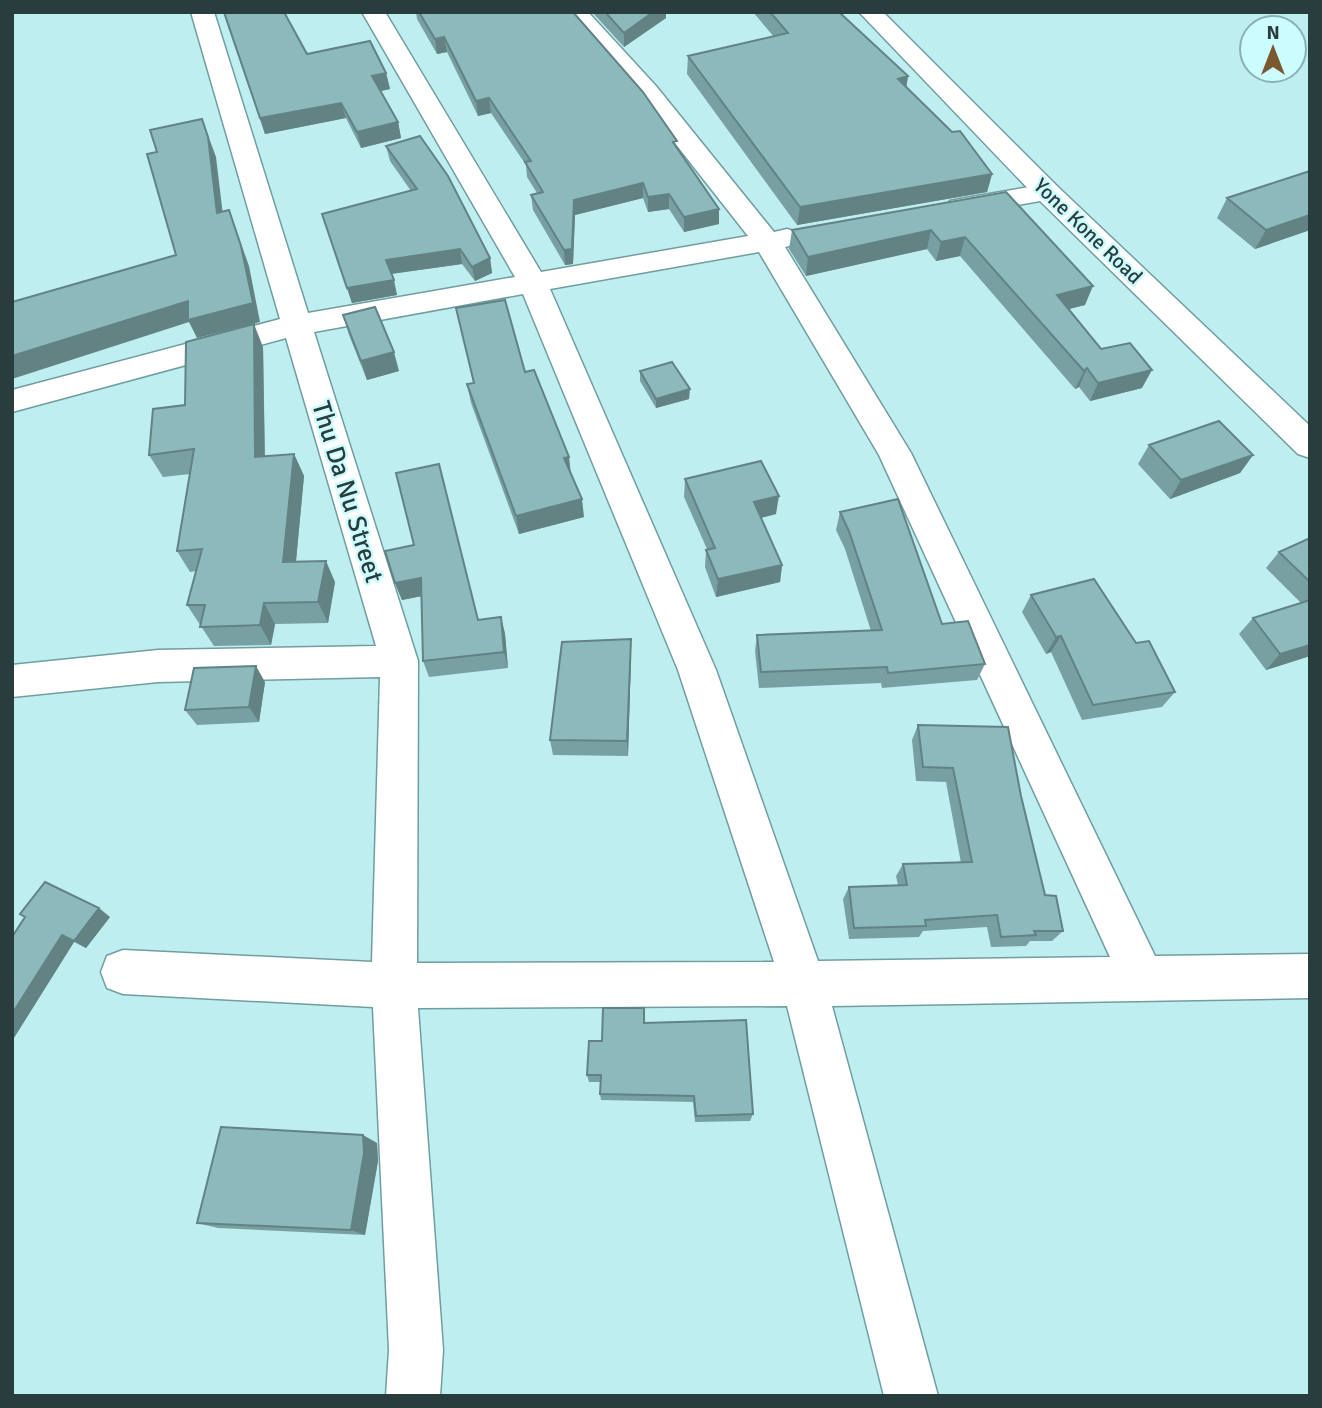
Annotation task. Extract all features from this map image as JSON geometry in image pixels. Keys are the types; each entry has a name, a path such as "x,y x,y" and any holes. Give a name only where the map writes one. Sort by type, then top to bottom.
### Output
{"street":[{"name":"Thu Da Nu Street","path":"202,12 399,661 394,986 416,1350 413,1396"},
{"path":"373,12 533,283 697,670 804,984 911,1396"},
{"path":"575,12 647,91 767,241 895,453 1143,979"},
{"name":"Yone Kone Road","path":"870,12 1047,192 1310,446"},
{"path":"927,213 1047,192"},
{"path":"12,401 296,325 807,234"},
{"path":"12,681 158,666 399,661"},
{"path":"124,972 394,986 804,984 1310,976"}],"building":[{"path":"224,12 284,12 307,54 370,41 386,73 372,76 398,122 357,132 341,103 260,118"},
{"path":"419,12 573,12 643,92 719,209 684,217 669,194 648,197 643,183 574,200 572,249 564,250 531,195 543,192 525,162 531,161 489,98 476,101 444,37 435,39"},
{"path":"605,12 653,12 624,33"},
{"path":"770,12 839,12 908,76 898,79 952,132 960,131 992,174 800,207 688,56 788,33"},
{"path":"202,119 208,137 217,213 229,210 241,246 253,303 188,320 188,301 12,356 12,302 176,255 147,154 157,152 150,130"},
{"path":"420,136 448,176 490,258 472,267 460,249 386,260 394,280 347,288 322,214 417,189 386,146"},
{"path":"1310,171 1310,215 1266,230 1227,198"},
{"path":"1006,192 1093,286 1057,295 1101,349 1130,343 1152,370 1098,383 1087,368 1084,371 965,237 941,242 931,230 808,257 792,230"},
{"path":"505,300 525,372 534,370 569,457 564,458 582,499 516,516 467,384 474,383 456,308"},
{"path":"375,307 394,352 361,361 343,315"},
{"path":"254,324 255,457 294,454 283,562 326,561 318,602 264,603 260,625 200,627 205,605 187,605 202,549 177,551 194,449 149,455 153,409 185,405 186,342"},
{"path":"672,362 690,389 656,399 640,371"},
{"path":"1219,421 1253,455 1181,480 1149,445"},
{"path":"761,461 779,496 754,502 782,565 718,579 706,550 715,548 685,479"},
{"path":"439,464 478,620 501,617 504,652 423,661 421,578 395,583 385,551 414,545 396,473"},
{"path":"898,499 942,624 968,621 985,664 888,673 887,667 761,672 757,635 882,630 849,531 840,512"},
{"path":"1310,538 1310,582 1279,552"},
{"path":"1094,579 1136,643 1149,641 1175,692 1093,705 1061,636 1056,637 1031,595"},
{"path":"1310,600 1310,645 1280,654 1253,618"},
{"path":"631,639 627,741 550,740 562,642"},
{"path":"256,666 249,707 185,710 194,668"},
{"path":"918,725 1008,727 1021,796 1045,895 1056,896 1063,931 1034,931 1036,935 1001,937 997,915 925,920 926,926 854,928 849,887 907,885 903,864 972,862 953,768 923,767"},
{"path":"45,882 99,908 74,941 62,935 12,1014 12,937 25,917 20,914"},
{"path":"603,1008 644,1008 644,1023 746,1020 753,1114 696,1116 694,1096 600,1094 601,1075 587,1075 589,1041 602,1041"},
{"path":"221,1127 363,1135 364,1153 351,1230 197,1223"}]}
